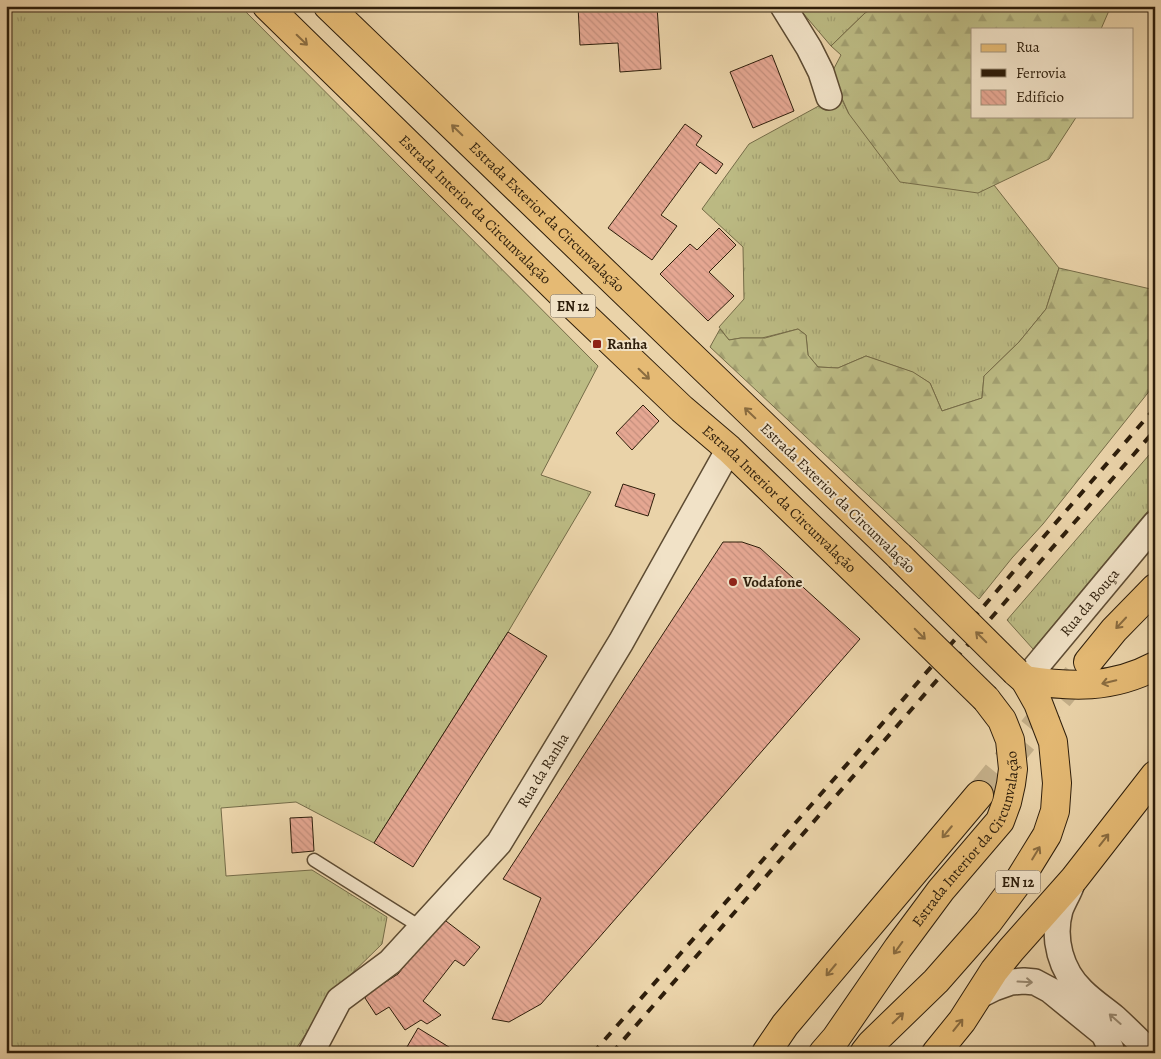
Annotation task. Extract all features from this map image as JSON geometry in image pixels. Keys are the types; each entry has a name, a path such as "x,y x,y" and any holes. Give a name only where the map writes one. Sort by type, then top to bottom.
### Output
{"main road":[{"name":"Estrada Interior da Circunvalação","path":"268,6 582,314 682,409 729,449 885,600 986,699 1002,720 1010,740 1013,769 1007,802 1000,821 936,897 836,1038 823,1053"},
{"name":"Estrada Exterior da Circunvalação","path":"328,6 899,556 1020,676 1038,703 1054,742 1057,783 1055,811 1047,835 1018,882 988,922 936,981 864,1053"},
{"path":"1088,662 1114,630 1155,588"},
{"path":"1020,676 1056,684 1099,684 1121,679 1155,666"},
{"path":"936,1053 962,1020 1011,950 1074,879 1155,775"},
{"path":"766,1053 785,1025 979,795"}],"street":[{"path":"783,6 809,48 821,72 829,97"},
{"name":"Rua da Ranha","path":"311,1053 339,1000 390,962 499,842 621,642 729,449"},
{"name":"Rua da Bouça","path":"1020,676 1155,524"},
{"path":"1074,879 1060,910 1058,926 1058,941 1062,960 1068,975 1081,991 1117,1020 1151,1053"},
{"path":"980,995 1012,982 1035,982 1050,990 1104,1034 1111,1053"}],"lane":[{"path":"314,860 422,928"}],"green space":[{"path":"6,6 240,6 598,366 541,475 591,492 508,632 374,843 296,802 221,808 226,876 312,870 387,917 382,944 336,989 293,1053 6,1053"},
{"path":"797,6 878,6 865,13 831,46"},
{"path":"878,6 1111,6 1101,28 971,28 971,118 1076,118 1049,159 978,193 900,182 849,114 831,74 841,55 831,46 865,13"},
{"path":"841,98 849,114 994,185 1059,268 1046,309 1019,342 984,376 982,398 942,411 930,383 912,372 866,356 838,368 818,367 808,355 806,335 798,329 762,338 729,340 719,327 744,299 743,247 702,209 749,144 826,102"},
{"path":"1059,268 1155,290 1155,384 1043,524 1012,558 979,599 710,347 720,329 729,340 765,338 798,329 806,335 808,355 818,367 838,368 866,356 913,372 930,383 942,411 982,398 984,376 1019,342 1046,309"},
{"path":"1155,448 1155,507 1147,512 1033,649 1007,620"}],"building":[{"path":"578,6 657,6 661,69 620,72 618,43 580,45"},
{"path":"772,55 794,111 753,128 730,72"},
{"path":"685,124 702,136 696,145 723,164 716,174 700,162 661,215 677,226 652,260 608,228"},
{"path":"719,228 736,245 709,272 734,296 708,321 660,274 690,244 697,250"},
{"path":"643,405 659,421 632,450 616,433"},
{"path":"623,484 655,494 648,516 615,506"},
{"path":"723,542 742,542 760,548 860,639 541,1004 509,1022 492,1019 541,898 503,879"},
{"path":"508,632 547,656 413,867 374,843"},
{"path":"312,817 314,851 292,853 290,818"},
{"path":"442,918 480,947 464,966 455,960 423,1001 441,1015 427,1024 421,1020 405,1030 389,1007 376,1015 365,998 370,992 398,974"},
{"path":"418,1028 457,1052 405,1053"}],"tunnel":[{"path":"979,795 1082,669"}],"railway":[{"path":"593,1053 849,762 1155,408"},
{"path":"612,1053 1155,430"}],"place":[{"name":"Ranha","path":"597,344"},
{"name":"Vodafone","path":"733,582"}]}
